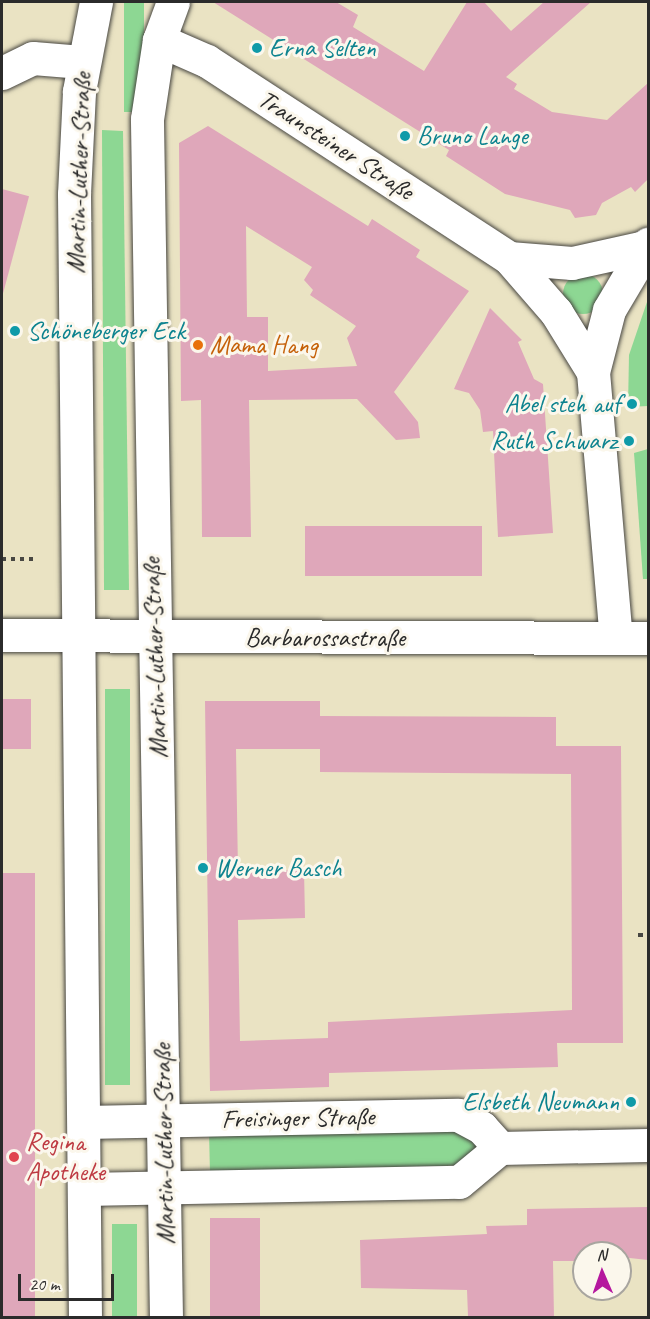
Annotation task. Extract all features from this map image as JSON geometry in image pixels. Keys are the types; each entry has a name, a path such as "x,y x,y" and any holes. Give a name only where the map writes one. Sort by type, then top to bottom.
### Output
{"street":[{"name":"Martin-Luther-Straße","path":"85,1317 74,194 82,62 96,2"},
{"name":"Martin-Luther-Straße","path":"166,1317 147,119 159,40 173,2"},
{"name":"Traunsteiner Straße","path":"159,40 207,61 509,258 556,312 593,372 616,638"},
{"path":"2,73 33,58 82,62"},
{"path":"593,372 609,310 647,245"},
{"name":"Traunsteiner Straße","path":"509,258 572,263 647,245"},
{"name":"Barbarossastraße","path":"2,635 648,638"},
{"name":"Freisinger Straße","path":"84,1122 458,1114 482,1128 500,1148"},
{"path":"84,1189 459,1182 500,1148 648,1145"}],"path":[{"path":"2,560 36,559"},
{"path":"639,935 648,935"}],"green space":[{"path":"124,2 144,2 144,112 124,112"},
{"path":"102,130 123,131 129,590 104,590"},
{"path":"583,274 591,275 597,280 602,286 602,302 597,308 591,313 583,314 575,313 569,308 564,302 563,294 564,286 569,280 575,275"},
{"path":"648,299 648,406 628,407 629,355"},
{"path":"648,449 648,579 643,579 634,453"},
{"path":"105,689 130,689 130,1085 105,1085"},
{"path":"458,1127 477,1143 470,1165 210,1174 209,1131"},
{"path":"112,1224 137,1224 137,1317 112,1317"}],"building":[{"path":"213,2 336,2 358,15 353,27 424,71 467,2 484,2 511,31 544,2 591,2 506,77 517,84 514,89 552,112 607,120 648,83 648,179 635,192 631,187 602,203 596,215 575,218 570,210 505,194 446,156 449,150"},
{"path":"208,126 368,226 372,219 420,250 416,257 469,291 394,392 418,422 420,438 396,440 357,399 249,400 251,537 202,537 201,400 181,401 179,143","holes":["246,226 312,267 304,280 313,290 310,295 356,326 347,338 357,366 268,371 268,317 247,317"]},
{"path":"2,189 29,196 2,297"},
{"path":"490,308 522,340 518,342 534,379 543,384 553,533 498,537 493,431 483,432 480,410 469,393 454,389"},
{"path":"305,526 482,526 482,576 305,576"},
{"path":"2,699 31,699 31,749 2,749"},
{"path":"205,701 320,701 320,716 556,717 556,746 621,746 623,1043 557,1043 558,1067 329,1073 329,1087 210,1091","holes":["236,749 320,749 320,772 571,774 572,1010 328,1022 328,1038 240,1041 238,920 305,918 304,870 238,871"]},
{"path":"2,873 35,873 35,1317 2,1317"},
{"path":"648,1207 648,1260 632,1258 632,1241 572,1241 572,1261 553,1261 554,1317 468,1316 467,1290 361,1288 360,1240 487,1234 486,1226 527,1225 527,1209"},
{"path":"210,1218 260,1218 260,1317 210,1317"}],"place":[{"name":"Erna Selten","path":"257,48"},
{"name":"Bruno Lange","path":"405,136"},
{"name":"Schöneberger Eck","path":"15,331"},
{"name":"Mama Hang","path":"198,345"},
{"name":"Abel steh auf","path":"632,404"},
{"name":"Ruth Schwarz","path":"629,441"},
{"name":"Werner Basch","path":"203,868"},
{"name":"Elsbeth Neumann","path":"631,1102"},
{"name":"Regina Apotheke","path":"14,1157"}]}
